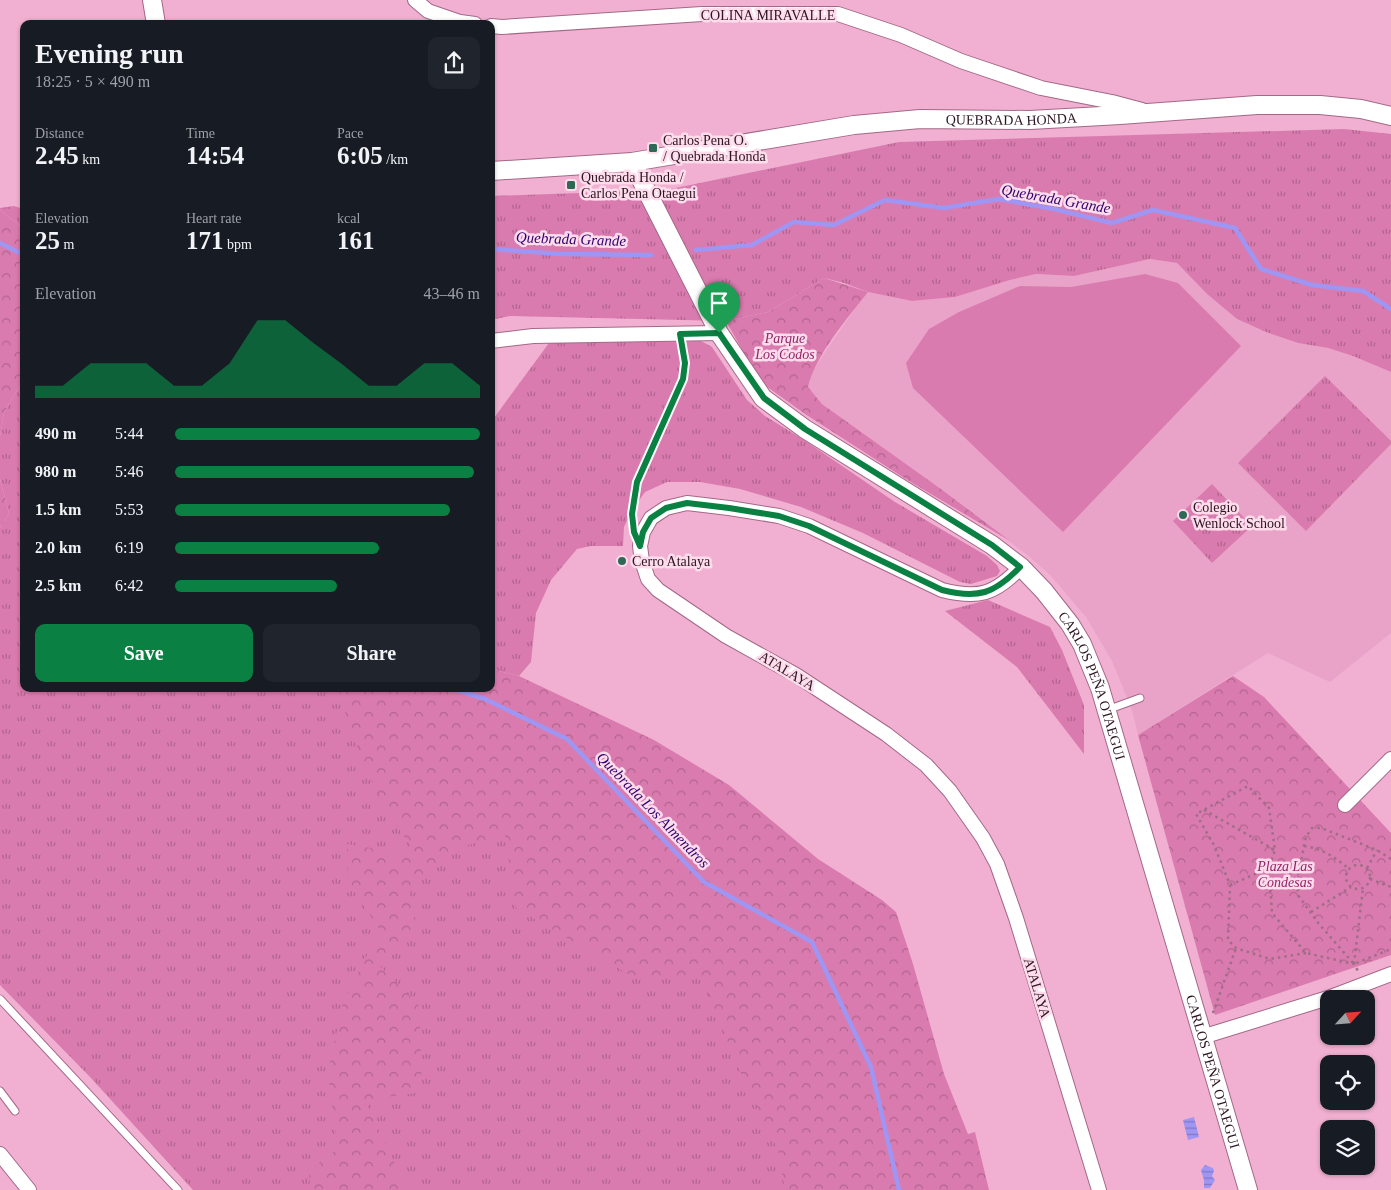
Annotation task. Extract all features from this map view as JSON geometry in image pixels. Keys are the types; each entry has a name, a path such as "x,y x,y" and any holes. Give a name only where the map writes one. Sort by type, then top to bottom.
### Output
{"street":[{"path":"152,0 155,20"},
{"path":"416,0 428,11 454,20"},
{"name":"COLINA MIRAVALLE","path":"495,26 701,7 838,14 901,34 961,61 1041,88 1112,102 1149,112"},
{"name":"QUEBRADA HONDA","path":"632,162 863,124 920,119 1030,120 1257,105 1320,105 1361,109 1391,116"},
{"path":"495,172 632,162"},
{"name":"CARLOS PEÑA OTAEGUI","path":"632,162 719,333 764,398 805,429 992,545 1020,567 1050,598 1074,631 1092,666 1106,710 1248,1190"},
{"path":"495,341 533,336 719,333"},
{"name":"ATALAYA","path":"1020,567 1010,578 992,589 980,594 963,595 942,590 809,526 779,516 687,503 666,508 651,518 643,532 640,546 642,561 648,579 658,590 726,636 796,675 886,734 926,765 956,799 984,838 997,864 1016,918 1099,1190"},
{"path":"1345,805 1391,759"},
{"path":"1202,1037 1328,998 1391,974"},
{"path":"0,1154 29,1190"}],"lane":[{"path":"1106,710 1140,698"},
{"path":"0,999 178,1190"},
{"path":"0,1091 15,1111"}],"path":[{"path":"633,523 632,514 637,482 683,379 685,363 680,334"},
{"path":"1306,953 1272,913 1269,868 1275,850 1269,808 1248,786 1196,814 1214,845 1230,885 1228,940 1236,948 1270,959 1306,953 1354,964 1391,949"},
{"path":"1203,810 1275,850"},
{"path":"1366,984 1354,964 1298,895 1297,884 1304,846 1306,837 1312,828 1320,828 1377,850 1391,859"},
{"path":"1304,846 1317,848 1334,856 1349,869"},
{"path":"1366,868 1377,850"},
{"path":"1360,865 1366,868 1370,875 1369,883 1363,888 1358,889 1351,886 1347,880 1349,869 1360,865"},
{"path":"1230,885 1269,868 1299,874"},
{"path":"1370,879 1391,887"},
{"path":"1311,912 1351,886"},
{"path":"1354,964 1363,888"},
{"path":"1202,1037 1219,1000 1236,948"}],"shaded area":[{"name":"Colegio Wenlock School","path":"1150,259 1177,263 1207,294 1237,319 1266,332 1298,343 1328,348 1353,356 1391,372 1391,633 1330,682 1268,653 1138,735 1132,710 1112,661 1086,617 1051,576 1031,558 941,489 822,404 808,387 813,370 868,292 912,301 955,297 1036,274 1074,276"},
{"path":"1194,1117 1199,1137 1188,1140 1183,1120"},
{"path":"1205,1165 1213,1168 1214,1171 1212,1176 1215,1180 1210,1188 1204,1188 1201,1170"}],"green space":[{"path":"1344,129 1391,134 1391,372 1328,348 1298,343 1266,332 1237,319 1207,294 1177,263 1150,259 1074,276 1036,274 955,297 912,301 868,292 824,278 768,312 726,321 510,316 495,319 495,196 666,190 899,142"},
{"path":"14,206 20,208 20,226 0,210 0,208"},
{"path":"0,210 20,226 20,386 4,412 0,436"},
{"path":"1145,274 1178,283 1241,346 1063,532 913,388 906,363 929,329 959,312 1020,286 1071,287"},
{"name":"Parque Los Codos","path":"824,278 868,292 825,350 808,387 822,404 1010,541 909,481 805,414 766,386 745,355 726,321 768,312"},
{"path":"701,341 712,347 747,400 765,416 804,440 895,502 987,556 997,565 1000,571 997,576 971,584 960,582 863,533 801,507 740,489 700,482 667,482 645,492 631,512 624,527 623,546 591,546 577,549 551,580 536,613 531,662 519,676 495,670 495,417 549,343"},
{"path":"1325,376 1391,441 1391,444 1306,531 1238,463"},
{"path":"20,386 20,692 375,692 695,899 876,1190 193,1190 91,1078 0,985 0,528 9,513 0,479 0,436 4,412"},
{"path":"0,479 9,513 0,528"},
{"path":"1212,484 1252,526 1212,563 1173,521"},
{"path":"988,600 1050,627 1062,650 1084,705 1084,754 1017,667 945,611"},
{"path":"495,670 519,676 654,740 729,785 818,859 882,900 896,912 913,964 944,1074 968,1134 975,1132 989,1190 785,1190 778,1150 738,1067 701,975 635,978 516,908 505,835 461,847 408,889 417,931 378,964 419,1006 422,1092 365,1100 407,1190 310,1190 309,1171 337,1149 328,1072 343,1002 380,930 348,882 347,844 418,856 389,814 373,784 359,753 340,692 495,692"},
{"name":"Plaza Las Condesas","path":"1233,676 1264,697 1391,833 1391,955 1215,1015 1138,735"}],"waterway":[{"name":"Quebrada Grande","path":"696,250 752,245 794,222 834,225 885,200 944,208 999,199 1054,209 1112,223 1153,210 1235,228 1261,269 1312,285 1363,291 1391,309"},
{"path":"0,243 20,253"},
{"name":"Quebrada Grande","path":"495,249 561,254 651,255"},
{"name":"Quebrada Los Almendros","path":"463,692 485,699 567,739 704,882 812,942 871,1067 899,1190"}],"place":[{"name":"Carlos Pena O. / Quebrada Honda","path":"653,148"},
{"name":"Quebrada Honda / Carlos Pena Otaegui","path":"571,185"},
{"name":"Colegio Wenlock School","path":"1183,515"},
{"name":"Cerro Atalaya","path":"622,561"}],"route":[{"path":"719,333 764,398 805,429 992,545 1020,567 1010,578 992,589 980,594 963,595 942,590 809,526 779,516 687,503 666,508 651,518 643,532 640,546 634,532 632,514 637,482 683,379 685,363 680,334 719,333"}]}
